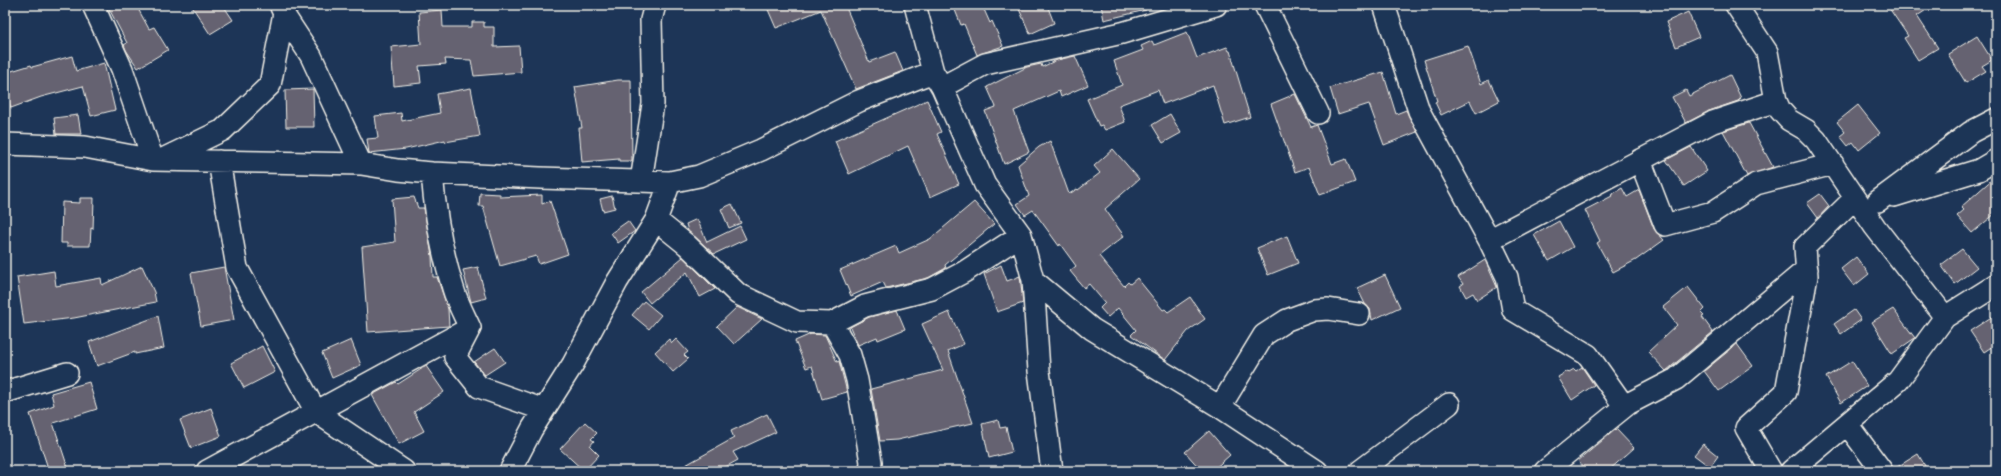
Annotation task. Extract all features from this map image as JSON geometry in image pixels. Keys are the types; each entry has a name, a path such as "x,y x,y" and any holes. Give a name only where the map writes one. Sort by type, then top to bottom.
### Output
{"street":[{"path":"93,5 122,69 157,160"},
{"path":"641,181 653,104 651,20 655,5"},
{"path":"915,5 938,79 985,185 1021,235 1034,280 1039,371 1052,471"},
{"path":"5,144 85,147 157,160 361,164 398,170 432,172 540,178 670,182 699,176 761,150 859,101 985,64 1122,33 1187,8 1216,5"},
{"path":"1266,5 1318,113"},
{"path":"1384,5 1419,111 1489,240 1506,277 1513,310 1588,355 1624,406 1628,404"},
{"path":"1736,5 1767,52 1776,101 1780,110 1789,120 1806,130 1816,140 1833,164 1865,202 1945,317"},
{"path":"157,160 222,130 270,85 282,9"},
{"path":"282,9 311,56 361,164"},
{"path":"1489,240 1713,122 1776,101"},
{"path":"1771,471 1746,428 1786,392 1807,276 1805,247 1865,202 1971,132 1996,119"},
{"path":"1640,160 1665,225 1713,212 1756,184 1833,164"},
{"path":"1865,202 1979,170 1996,160"},
{"path":"219,161 237,268 316,412 404,471"},
{"path":"432,172 435,212 441,247 453,289 470,328"},
{"path":"510,471 544,410 573,364 617,282 656,220 670,182"},
{"path":"656,220 687,246 738,294 797,322 832,323 865,306 932,289 964,272 1021,235"},
{"path":"1545,471 1628,404 1676,379 1807,269"},
{"path":"1034,280 1092,329 1220,407 1317,471"},
{"path":"1791,471 1898,381 1945,317 1996,285"},
{"path":"1220,407 1264,335 1287,320 1314,310 1328,309 1359,314"},
{"path":"832,323 850,355 857,380 871,462 870,471"},
{"path":"207,471 470,328"},
{"path":"470,328 455,357 479,386 544,410"},
{"path":"5,392 67,373"},
{"path":"1360,471 1449,404"},
{"path":"1847,424 1882,471"}],"building":[{"path":"107,5 136,5 149,29 154,27 168,50 138,68 126,50 124,45 127,43"},
{"path":"191,5 223,5 233,20 210,34"},
{"path":"766,5 845,5 869,62 895,52 903,71 856,89 821,10 776,28"},
{"path":"953,5 982,5 990,23 992,21 1003,46 977,55 964,24 961,25"},
{"path":"1029,5 1047,5 1054,23 1030,34 1019,9"},
{"path":"1101,5 1145,5 1146,10 1104,20"},
{"path":"1887,5 1934,5 1917,16 1938,48 1918,60 1904,38 1908,36"},
{"path":"442,10 443,27 472,27 472,22 484,22 484,27 494,27 494,47 519,46 521,72 474,76 471,60 445,59 446,64 419,66 421,83 394,86 391,47 421,44 419,12"},
{"path":"1688,12 1699,37 1676,47 1666,22"},
{"path":"1187,32 1197,58 1227,47 1230,51 1250,117 1225,125 1213,85 1163,104 1158,90 1119,105 1125,122 1105,130 1102,125 1099,126 1087,99 1122,85 1114,61 1143,50 1141,46 1152,41 1154,45"},
{"path":"1977,36 1992,60 1982,66 1986,71 1966,83 1948,54"},
{"path":"1468,46 1481,84 1489,80 1499,101 1476,113 1470,101 1441,115 1435,102 1437,101 1424,60"},
{"path":"72,56 76,71 104,63 115,110 91,116 83,86 41,97 11,108 5,90 5,73 31,65 32,67"},
{"path":"1075,56 1088,85 1061,97 1059,91 1014,111 1029,152 1004,164 985,111 996,107 987,87 1027,67 1041,64 1042,67 1057,60"},
{"path":"1383,72 1396,114 1406,110 1417,132 1384,145 1369,104 1338,114 1330,88"},
{"path":"1730,75 1741,98 1738,101 1709,111 1686,123 1672,97 1686,90 1689,96"},
{"path":"618,80 631,80 632,161 619,161 619,159 582,162 579,128 582,128 575,87"},
{"path":"471,88 480,136 445,142 445,140 406,149 369,153 367,139 378,138 375,116 401,113 402,121 440,113 437,94"},
{"path":"313,89 314,127 286,127 285,90"},
{"path":"1295,94 1311,127 1317,125 1332,164 1346,159 1355,182 1320,195 1309,167 1295,172 1271,104"},
{"path":"927,100 941,132 937,134 959,184 930,197 908,146 849,174 835,141"},
{"path":"1858,105 1880,133 1859,150 1853,142 1848,146 1840,136 1845,132 1837,122"},
{"path":"1170,114 1181,133 1163,143 1152,125"},
{"path":"78,115 81,134 56,134 54,118"},
{"path":"1749,123 1773,167 1747,176 1723,131"},
{"path":"1050,141 1069,194 1077,189 1078,190 1100,173 1094,166 1113,149 1139,179 1105,209 1124,236 1099,256 1124,286 1128,282 1130,284 1137,278 1163,310 1165,309 1168,312 1190,297 1205,319 1188,331 1165,360 1131,335 1136,330 1118,308 1108,317 1100,308 1105,303 1089,284 1084,288 1070,271 1076,266 1060,244 1059,246 1033,210 1025,215 1017,204 1029,196 1018,165 1039,147"},
{"path":"1691,147 1707,171 1684,186 1666,160"},
{"path":"1996,176 1996,213 1972,233 1957,216 1964,210 1961,207"},
{"path":"1622,188 1627,197 1639,190 1654,229 1664,240 1636,260 1613,272 1597,243 1600,241 1585,210 1612,196 1611,195"},
{"path":"480,193 500,194 500,197 542,195 542,204 550,201 568,254 539,264 536,256 500,266 483,206 479,206"},
{"path":"1820,194 1829,206 1818,218 1807,203"},
{"path":"612,196 615,208 603,211 600,199"},
{"path":"414,197 418,208 424,208 432,256 433,277 437,277 448,309 449,326 368,332 362,247 395,242 392,199"},
{"path":"80,198 94,198 93,229 91,228 90,246 67,246 67,243 61,243 62,202 80,203"},
{"path":"974,202 994,224 945,265 946,268 928,278 886,288 883,282 851,296 840,270 896,246 899,253 930,239"},
{"path":"732,204 741,223 729,228 721,209"},
{"path":"697,219 707,242 740,226 746,239 714,254 688,231 686,224"},
{"path":"628,221 635,231 618,243 611,233"},
{"path":"1559,221 1573,247 1549,261 1534,235"},
{"path":"1287,236 1298,263 1268,275 1257,248"},
{"path":"1962,249 1977,267 1955,284 1941,265"},
{"path":"683,257 715,289 700,297 687,272 650,303 641,292"},
{"path":"1856,257 1869,274 1854,286 1841,269"},
{"path":"1485,260 1497,287 1477,300 1473,293 1466,297 1460,286 1463,284 1458,277"},
{"path":"1001,265 1007,281 1020,276 1023,303 997,312 984,274"},
{"path":"142,266 154,292 156,302 74,318 24,324 17,277 54,271 56,286 101,278 102,285"},
{"path":"224,267 234,320 201,326 191,273"},
{"path":"478,267 486,298 471,302 463,270"},
{"path":"1385,275 1400,307 1372,320 1370,309 1365,304 1357,288"},
{"path":"1688,287 1705,309 1701,313 1704,316 1702,317 1713,332 1666,371 1648,352 1677,325 1663,307"},
{"path":"644,301 661,315 649,329 632,315"},
{"path":"737,307 762,319 734,344 717,326"},
{"path":"1893,309 1915,338 1892,354 1872,322"},
{"path":"897,310 905,329 878,340 877,337 858,345 850,327 869,317"},
{"path":"1854,310 1861,320 1841,334 1834,324"},
{"path":"949,312 964,344 948,351 973,423 897,440 880,441 871,389 943,370 922,324"},
{"path":"1996,314 1996,344 1984,352 1970,331"},
{"path":"158,316 164,348 135,354 135,352 97,366 89,342"},
{"path":"811,334 825,335 837,362 839,361 847,392 822,399 812,366 806,368 795,341"},
{"path":"669,339 672,343 676,339 688,352 684,355 688,359 673,372 655,352"},
{"path":"351,340 361,365 332,378 322,353"},
{"path":"1737,344 1753,366 1719,391 1704,371"},
{"path":"262,346 275,372 244,388 231,363"},
{"path":"495,348 505,362 485,375 474,362"},
{"path":"1852,361 1867,386 1841,403 1826,377"},
{"path":"426,366 444,392 414,412 424,431 399,444 372,395 396,382 398,384"},
{"path":"1582,367 1594,385 1572,400 1558,377 1568,371 1569,372 1574,369 1576,371"},
{"path":"89,382 97,409 53,423 69,471 49,471 30,414 54,405 51,393"},
{"path":"211,408 221,436 191,448 180,420"},
{"path":"767,414 776,432 733,452 738,460 718,471 675,471 734,438 731,431"},
{"path":"998,420 1000,428 1006,427 1012,452 989,458 982,424"},
{"path":"585,422 597,433 591,439 594,441 590,446 599,455 584,471 560,449"},
{"path":"1616,429 1634,448 1608,471 1587,471 1578,461"},
{"path":"1209,431 1230,455 1212,471 1202,471 1185,452"},
{"path":"1703,444 1718,456 1710,467 1694,455"},
{"path":"1918,454 1928,471 1894,471 1894,469"}]}
